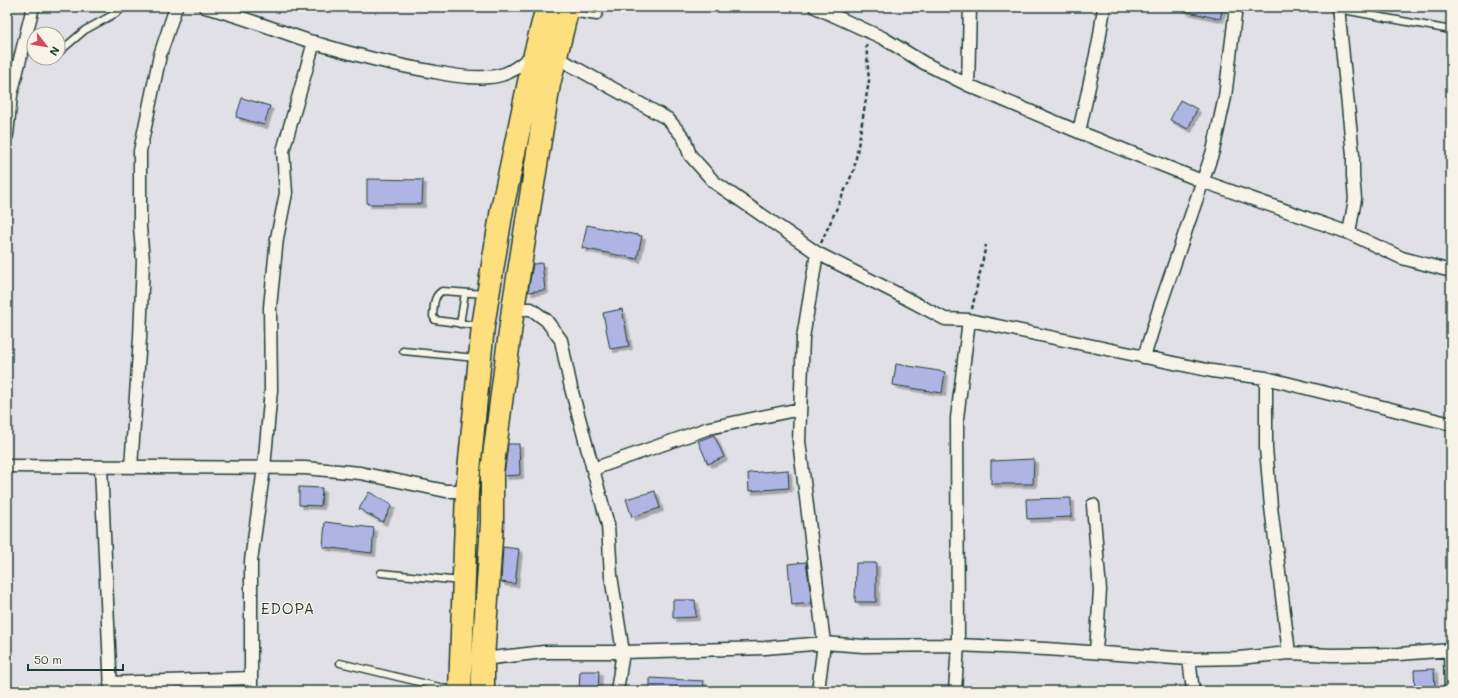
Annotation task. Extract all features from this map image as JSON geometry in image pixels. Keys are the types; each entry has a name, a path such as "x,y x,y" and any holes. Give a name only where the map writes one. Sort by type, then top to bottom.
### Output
{"highway":[{"path":"460,691 467,491 483,326 502,209 545,55 561,9"},
{"path":"483,691 483,659 492,523 492,472 513,310 548,84 545,55"}],"street":[{"path":"7,135 11,95 34,7"},
{"path":"131,467 140,338 143,261 140,227 140,150 160,55 176,7"},
{"path":"205,7 226,12 314,42 400,66 464,77 489,77 505,74 545,55 668,119 684,138 690,156 714,182 817,253 944,319 969,320 1212,371 1266,378 1451,424"},
{"path":"815,7 883,38 924,63 968,85 1079,132 1202,181 1349,233 1402,258 1451,272"},
{"path":"968,85 970,7"},
{"path":"1079,132 1100,41 1104,7"},
{"path":"1144,357 1213,151 1223,105 1236,7"},
{"path":"1338,8 1353,155 1352,176 1355,199 1349,233"},
{"path":"251,691 251,561 264,468 271,390 270,307 277,238 286,193 283,152 314,42"},
{"path":"817,253 803,338 799,441 824,643 818,691"},
{"path":"513,310 531,309 546,320 561,340 571,388 608,525 611,576 623,652 617,691"},
{"path":"955,691 958,645 957,418 969,320"},
{"path":"1266,378 1266,448 1289,653"},
{"path":"593,469 709,428 800,409"},
{"path":"7,466 305,468 360,473 446,491 467,491"},
{"path":"101,467 111,687 251,678"},
{"path":"1093,505 1100,590 1096,652"},
{"path":"483,659 544,652 623,652 765,648 824,643 864,646 958,645 1096,652 1189,659 1239,658 1289,653 1331,655 1399,654 1451,650 1451,691"},
{"path":"1189,659 1192,691"}],"lane":[{"path":"66,46 85,30 118,12 123,7"},
{"path":"561,9 597,17 601,7"},
{"path":"1338,8 1451,30"},
{"path":"483,326 435,320 433,316 435,300 437,295 442,291 488,294"},
{"path":"460,324 465,293"},
{"path":"403,351 480,358"},
{"path":"380,573 465,581"},
{"path":"340,663 456,691"}],"path":[{"path":"817,253 854,170 869,81 864,30"},
{"path":"969,320 986,245"}],"building":[{"path":"1184,7 1223,7 1220,19 1184,11"},
{"path":"242,98 270,106 264,125 236,117"},
{"path":"1180,100 1197,109 1188,129 1170,120"},
{"path":"367,179 423,180 422,204 367,204"},
{"path":"587,225 642,236 637,259 582,248"},
{"path":"542,263 545,290 528,292 533,264"},
{"path":"622,309 629,346 610,349 603,313"},
{"path":"896,364 945,372 942,393 893,385"},
{"path":"714,435 724,457 708,464 698,441"},
{"path":"508,444 519,444 520,475 504,476"},
{"path":"1034,459 1033,484 991,484 991,461"},
{"path":"788,470 789,488 749,491 748,473"},
{"path":"299,487 322,488 321,506 299,505"},
{"path":"655,491 660,508 632,517 626,499"},
{"path":"369,492 392,505 383,522 359,509"},
{"path":"1071,498 1071,517 1027,519 1026,499"},
{"path":"325,522 374,528 372,553 323,547"},
{"path":"503,547 519,549 515,584 501,582"},
{"path":"806,562 812,603 792,605 788,564"},
{"path":"856,563 876,563 876,602 855,602"},
{"path":"673,600 695,600 696,617 673,618"},
{"path":"1434,669 1435,691 1415,691 1414,670"},
{"path":"580,671 599,671 598,691 579,691"},
{"path":"650,678 704,681 703,691 650,691"}],"district":[{"name":"EDOPA","path":"288,609"}]}
